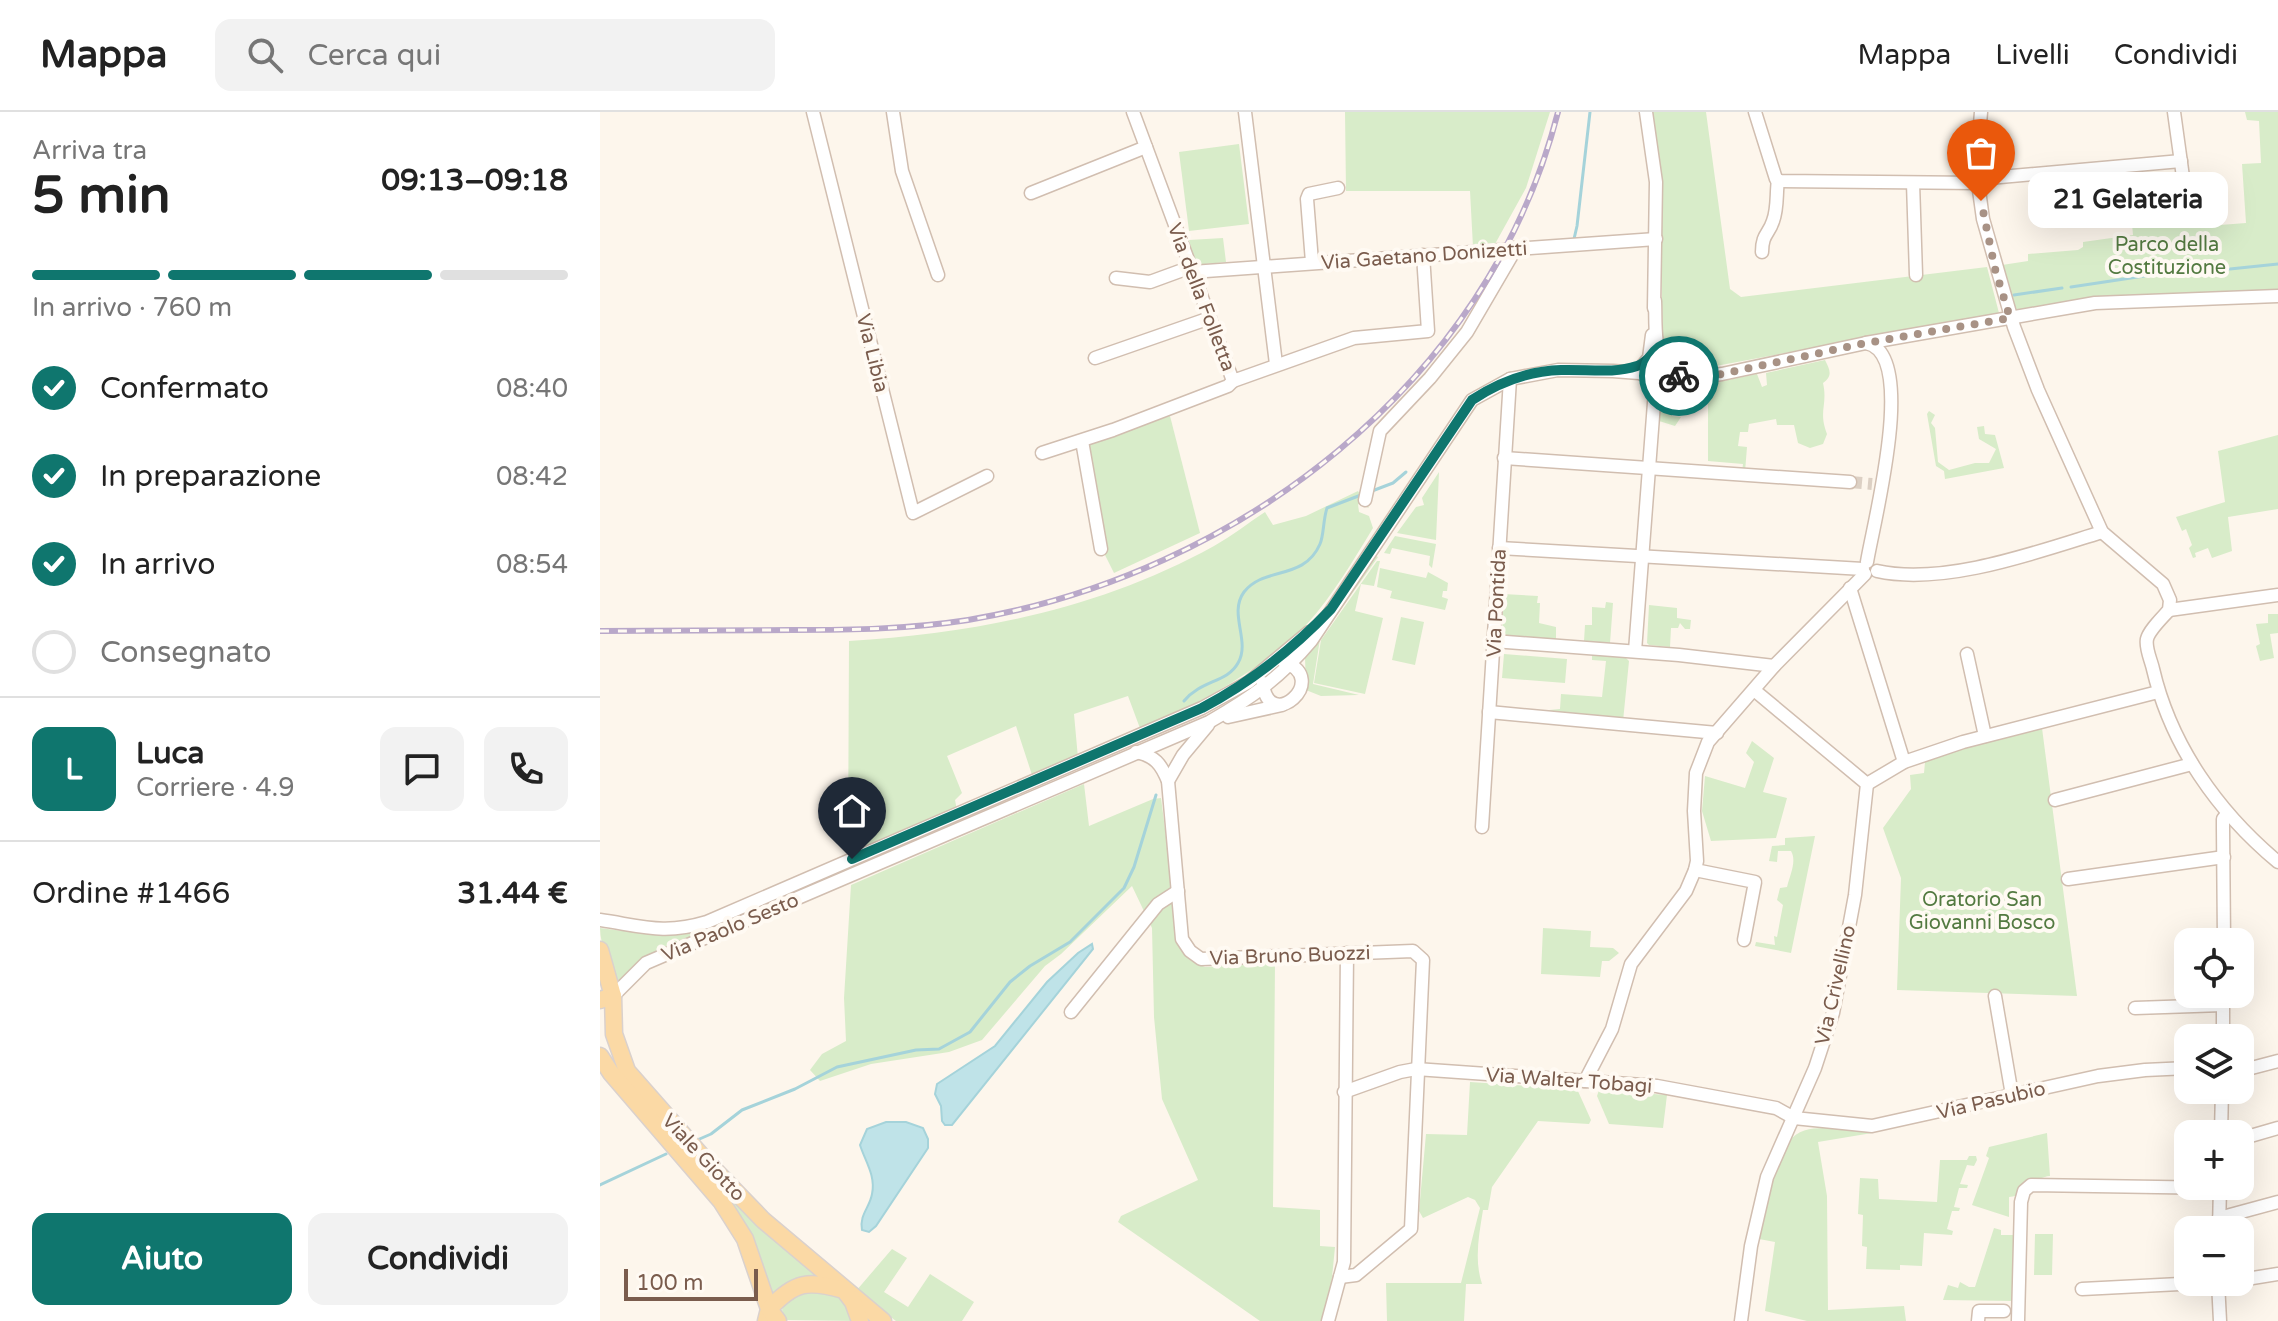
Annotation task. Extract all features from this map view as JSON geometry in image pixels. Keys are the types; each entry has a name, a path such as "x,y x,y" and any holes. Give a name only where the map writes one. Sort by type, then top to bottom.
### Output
{"main road":[{"name":"Viale Giotto","path":"600,950 614,1034 627,1071 763,1220 883,1321"},
{"name":"Viale Giotto","path":"600,1056 611,1073 721,1201 745,1239 771,1317"},
{"name":"Viale Giotto","path":"771,1317 785,1293 796,1286 810,1283 844,1290 853,1302 860,1321"}],"street":[{"name":"Via Libia","path":"813,112 913,513 987,476"},
{"path":"893,112 902,171 938,275"},
{"name":"Via della Folletta","path":"1133,112 1233,381 1354,338 1428,331 1423,255"},
{"path":"1245,112 1276,364"},
{"path":"1635,651 1648,469 1655,301 1656,182 1646,112"},
{"path":"1755,112 1779,180 1776,209 1772,225 1762,239 1762,252"},
{"path":"1981,112 1978,181 1983,219 2009,313 2038,390 2102,532 2163,584 2168,592 2168,611 2147,636 2147,644 2158,692 2192,764 2227,814 2278,862"},
{"path":"2174,112 2187,206"},
{"path":"1031,193 1146,147"},
{"path":"1779,180 1978,181 2181,161"},
{"path":"1913,183 1916,275"},
{"path":"1312,262 1307,199 1309,194 1338,188"},
{"name":"Via Gaetano Donizetti","path":"1116,278 1150,282 1192,270 1656,239"},
{"path":"1365,500 1382,427 1430,378 1467,332 1512,255 1513,248"},
{"name":"Via Paolo Sesto","path":"606,998 646,963 1209,722 1263,689 1311,641 1472,400 1510,379 1558,370 1653,371 1681,379 1722,374 2009,313 2095,303 2278,296"},
{"path":"1095,358 1210,318"},
{"path":"1585,1081 1612,1029 1631,964 1686,891 1695,870 1696,773 1708,742 1774,666 1868,569 1877,485 1888,445 1891,379 1879,348 1866,343"},
{"name":"Via Pontida","path":"1482,827 1510,379"},
{"path":"1042,453 1228,386 1233,381"},
{"path":"1082,441 1101,549"},
{"path":"1504,458 1850,482"},
{"path":"1499,548 1868,569 1908,575 2029,556 2102,532"},
{"path":"1850,588 1904,762"},
{"path":"2168,611 2278,595"},
{"name":"Via Paolo Sesto","path":"600,920 629,927 681,930 707,922 1202,708 1249,682 1303,638 1331,609"},
{"path":"1493,641 1635,651 1774,666"},
{"path":"1967,654 1985,736"},
{"path":"1291,664 1299,674 1301,688 1294,700 1282,705 1268,699 1263,689 1270,665 1291,664"},
{"path":"1754,690 1867,784 1904,762 1985,736 2158,692"},
{"name":"Via Paolo Sesto","path":"1209,722 1282,705"},
{"path":"1489,712 1717,733"},
{"path":"1168,781 1183,755 1209,722"},
{"path":"1136,752 1150,755 1161,764 1168,781"},
{"path":"2055,800 2192,764"},
{"name":"Via Bruno Buozzi","path":"1168,781 1182,939 1190,951 1201,959 1413,951 1423,960 1416,1069"},
{"name":"Via Crivellino","path":"1741,1321 1751,1246 1767,1177 1794,1118 1833,1013 1855,895 1867,808 1864,795 1867,784"},
{"path":"2224,928 2223,819 2227,814"},
{"path":"2224,857 2231,842 2245,833"},
{"path":"2068,879 2224,857"},
{"path":"1695,870 1755,882 1744,940"},
{"path":"1071,1012 1158,904 1178,891"},
{"path":"1328,1321 1344,1262 1347,953"},
{"path":"1995,996 2012,1095"},
{"path":"2135,1008 2174,1004"},
{"path":"2254,1067 2278,1061"},
{"path":"1340,1277 1356,1275 1411,1229 1416,1069"},
{"name":"Via Walter Tobagi","path":"1344,1092 1416,1069 1657,1086 1776,1108 1794,1118"},
{"name":"Via Pasubio","path":"1794,1118 1872,1126 2098,1076 2174,1069"},
{"path":"2254,1135 2278,1128"},
{"path":"2018,1321 2021,1202 2024,1191 2031,1185 2174,1187"},
{"path":"2240,1216 2278,1202"},
{"path":"2254,1278 2278,1274"},
{"path":"2082,1289 2174,1284"},
{"path":"2219,1296 2220,1321"},
{"path":"1978,1321 1979,1311 2004,1311"}],"green space":[{"path":"1345,112 1550,112 1526,188 1495,244 1473,247 1470,191 1346,191"},
{"path":"1650,112 1706,112 1730,289 1741,297 1987,267 1999,313 1705,368 1673,366 1663,349 1660,199"},
{"name":"Parco della Costituzione","path":"2245,112 2278,112 2278,290 2098,297 2016,310 2002,265 2028,261 2028,254 2078,250 2083,247 2083,242 2133,235 2131,213 2191,206 2194,227 2246,223 2242,164 2261,163 2259,121 2247,120"},
{"path":"1239,144 1249,224 1189,231 1179,152"},
{"path":"1223,238 1226,262 1195,265 1189,240"},
{"path":"1825,360 1830,373 1823,383 1823,419 1827,434 1823,444 1810,448 1798,443 1794,425 1777,425 1776,419 1749,424 1748,432 1740,432 1738,446 1747,447 1745,472 1742,472 1743,464 1708,461 1708,384 1757,374 1762,387 1767,385 1766,373"},
{"path":"1663,385 1701,387 1700,407 1692,407 1693,398 1672,396 1672,416 1681,417 1675,426 1659,421"},
{"path":"1929,411 1935,415 1931,423 1935,428 1938,462 1949,470 1975,463 1989,463 1996,449 1979,439 1977,427 1984,426 1985,434 1995,435 2004,468 1945,479 1944,471 1936,466"},
{"path":"1170,416 1200,533 1114,573 1104,553 1088,451 1090,442"},
{"path":"2278,435 2278,509 2228,517 2232,551 2212,558 2208,548 2195,553 2196,557 2193,558 2186,529 2182,531 2176,517 2225,502 2218,451"},
{"path":"1439,472 1436,540 1397,533 1416,507 1424,505 1422,498"},
{"path":"1358,491 1369,508 1358,504 1359,512 1369,516 1373,528 1316,613 1272,655 1206,698 1141,731 1128,696 1074,714 1078,758 1033,778 1016,726 947,756 962,793 955,800 957,810 848,856 849,641 944,632 1082,602 1171,568 1221,542 1265,512 1273,525 1306,516"},
{"path":"1395,536 1436,544 1432,568 1429,565 1430,556 1392,548 1390,554 1384,553"},
{"path":"1374,555 1378,557 1320,639 1313,684 1359,695 1321,696 1306,690 1305,657"},
{"path":"1377,561 1380,561 1374,586 1361,584 1355,611 1383,618 1365,694 1314,683 1321,640"},
{"path":"1380,568 1426,578 1428,572 1448,583 1442,597 1448,599 1445,610 1390,598 1392,591 1377,587"},
{"path":"1503,594 1538,596 1539,623 1556,627 1556,640 1502,636"},
{"path":"1606,602 1613,603 1610,643 1584,641 1585,625 1592,625 1592,607 1605,608"},
{"path":"1649,605 1677,608 1677,618 1691,620 1690,629 1685,629 1680,623 1678,628 1671,628 1670,647 1649,645"},
{"path":"2268,614 2278,614 2278,633 2270,634 2274,658 2260,661 2256,624 2268,623"},
{"path":"1401,617 1424,622 1415,665 1392,660"},
{"path":"1504,654 1567,659 1565,683 1502,678"},
{"path":"1592,654 1623,655 1629,661 1623,721 1539,711 1560,709 1561,694 1602,697 1606,661 1592,660"},
{"name":"Oratorio San Giovanni Bosco","path":"2042,728 2077,996 1897,990 1901,878 1883,828 1911,789 1910,775 1924,773 1925,762 1948,752"},
{"path":"1752,741 1774,758 1763,792 1787,798 1776,838 1711,841 1702,811 1705,776 1745,788 1754,762 1746,753"},
{"path":"1084,784 1089,826 1161,798 1179,937 1192,959 1205,967 1275,963 1273,1207 1320,1210 1320,1246 1335,1247 1331,1287 1321,1321 1260,1321 1118,1222 1121,1216 1198,1180 1162,1099 1154,1017 1152,928 1132,886 1045,966 982,1040 949,1052 871,1064 820,1081 810,1070 822,1054 846,1041 844,998 851,885"},
{"path":"1815,836 1791,953 1755,946 1756,942 1775,945 1774,936 1777,937 1783,905 1777,900 1780,888 1787,887 1793,864 1791,851 1778,851 1777,862 1769,861 1772,846 1785,845 1785,838"},
{"path":"600,928 650,933 701,932 634,965 616,984"},
{"path":"1543,928 1591,931 1590,947 1613,948 1619,953 1609,961 1602,961 1600,977 1541,974"},
{"path":"1470,1082 1577,1089 1591,1120 1589,1124 1538,1121 1492,1187 1488,1210 1483,1210 1479,1238 1478,1266 1482,1284 1466,1284 1464,1321 1387,1321 1386,1283 1461,1283 1480,1208 1475,1200 1468,1197 1423,1218 1419,1211 1426,1134 1467,1135"},
{"path":"1599,1090 1667,1095 1663,1128 1609,1124 1597,1096"},
{"path":"1809,1129 1872,1133 1818,1142 1827,1196 1828,1310 1904,1306 1906,1321 1807,1321 1765,1311 1775,1242 1759,1239 1774,1172 1792,1138"},
{"path":"2047,1133 2050,1176 2009,1197 2009,1217 1972,1205 1989,1158 1986,1156 1989,1147"},
{"path":"690,1154 824,1278 772,1299"},
{"path":"1969,1156 1976,1156 1977,1160 1974,1166 1967,1165 1960,1184 1968,1185 1967,1188 1959,1188 1954,1207 1960,1208 1959,1211 1952,1211 1947,1229 1953,1231 1952,1235 1924,1233 1922,1266 1900,1265 1900,1270 1866,1269 1867,1247 1862,1246 1863,1215 1858,1214 1860,1178 1878,1179 1879,1199 1937,1202 1940,1160 1967,1160"},
{"path":"1994,1228 2001,1230 2001,1235 2015,1235 2013,1301 1943,1300 1948,1285 1958,1288 1960,1282 1975,1287"},
{"path":"2035,1234 2053,1234 2052,1275 2034,1275"},
{"path":"892,1249 907,1258 884,1292 908,1307 930,1274 974,1302 962,1321 896,1321 856,1291"},
{"path":"818,1288 843,1298 857,1321 786,1320 782,1310 788,1297"}],"water":[{"path":"1092,944 1093,949 952,1125 945,1125 935,1094 937,1084 995,1046 1047,982"},
{"path":"886,1122 906,1122 923,1128 928,1148 869,1232 862,1230 861,1225 871,1199 873,1181 860,1145 867,1129"}],"waterway":[{"path":"1574,239 1590,112"},
{"path":"2230,269 2278,264"},
{"path":"2071,287 2184,270 2224,269"},
{"path":"2014,295 2062,288"},
{"path":"1372,491 1393,483 1406,472"},
{"path":"1184,701 1198,689 1233,670 1238,663 1242,646 1238,609 1244,592 1252,584 1294,569 1313,556 1320,544 1327,508 1361,495"},
{"path":"695,1141 711,1134 742,1110 795,1089 837,1067 916,1050 939,1049 970,1032 1010,982 1070,942 1124,888 1134,867 1156,795"},
{"path":"600,1185 666,1154"}],"tunnel":[{"path":"1850,482 1872,484"}],"railway":[{"path":"600,631 859,629 968,620 1068,596 1164,560 1255,511 1338,451 1412,380 1475,299 1524,210 1558,112"}],"way so far":[{"path":"1679,376 1681,379 1722,374 1866,343 2010,318 1995,269 1981,201"}],"place":[{"name":"21 Gelateria","path":"1981,201"}],"route":[{"path":"852,859 1202,708 1249,682 1303,638 1331,609 1472,400 1490,388 1510,379 1558,370 1622,370 1643,365 1652,356 1661,358 1679,376"}]}
